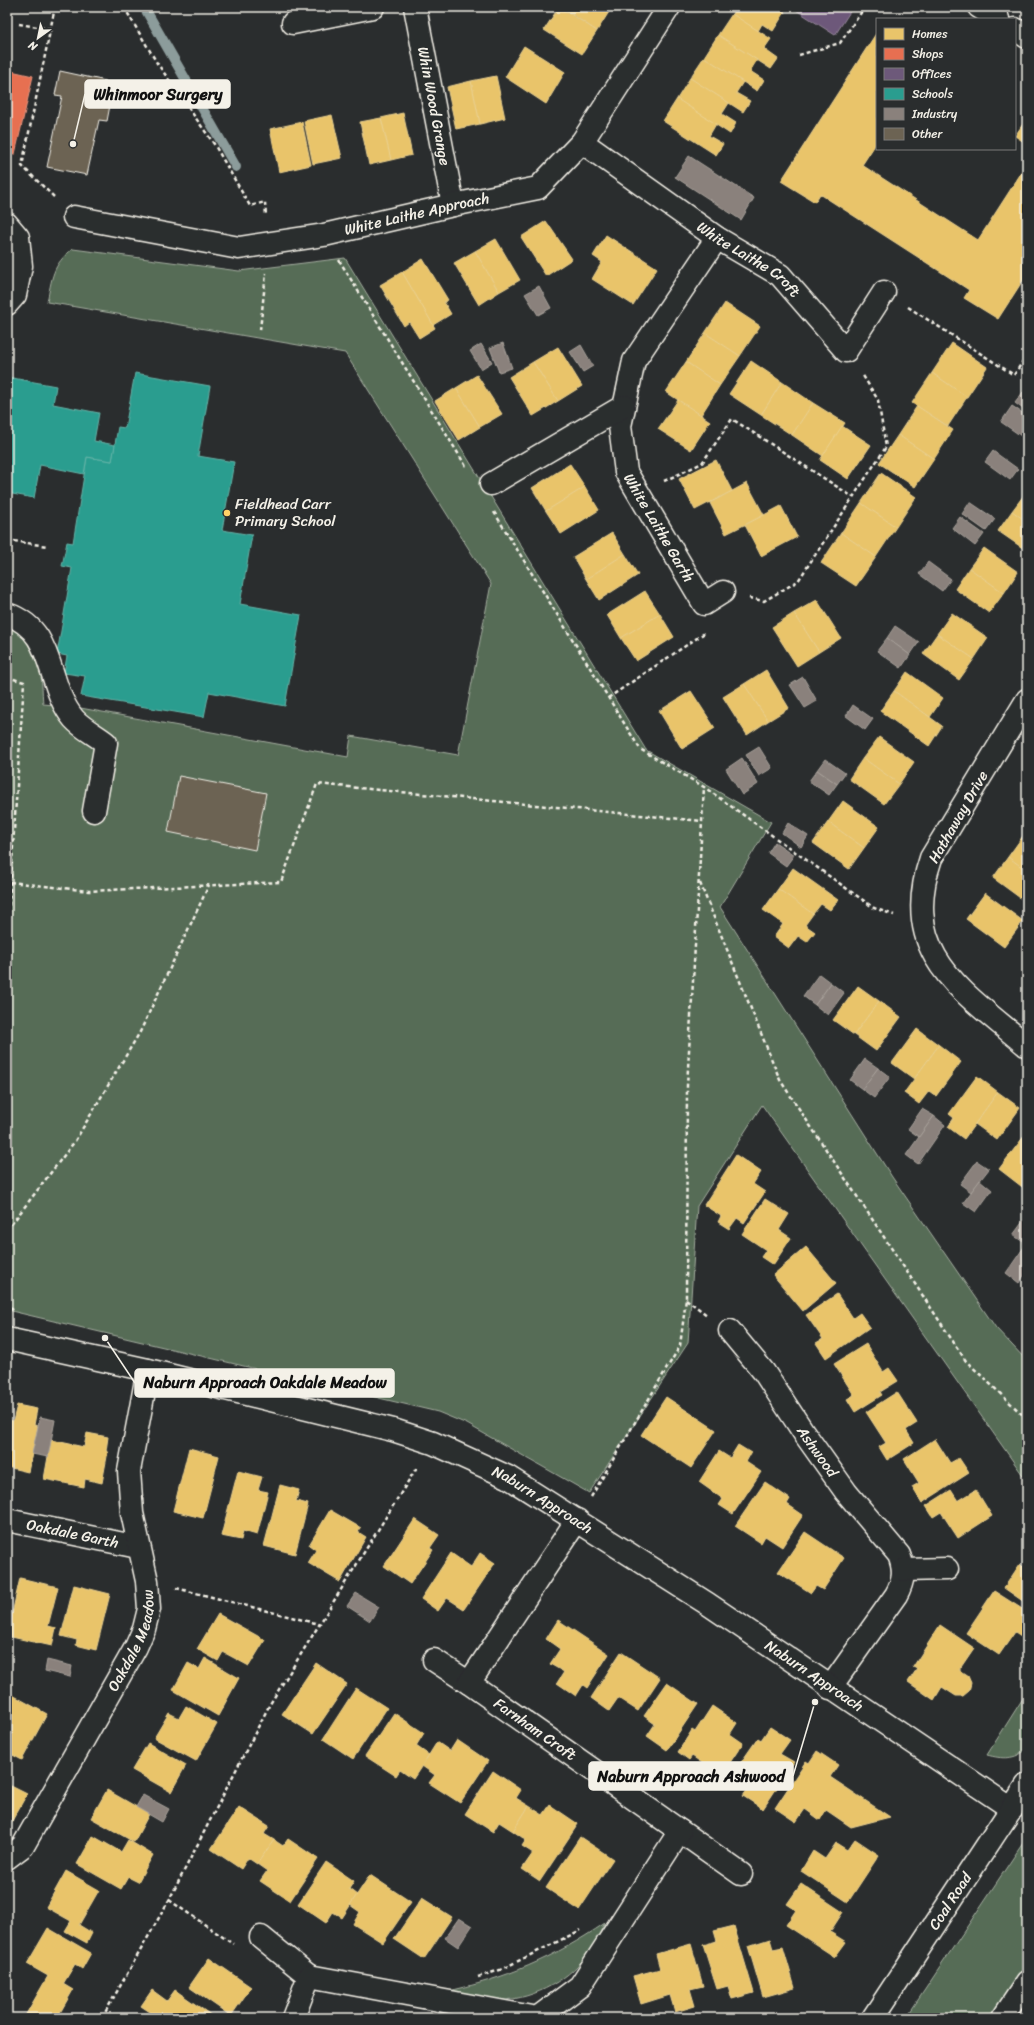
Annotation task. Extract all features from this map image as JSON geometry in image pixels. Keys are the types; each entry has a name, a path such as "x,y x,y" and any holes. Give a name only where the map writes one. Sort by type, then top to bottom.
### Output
{"street":[{"name":"Whin Wood Grange","path":"415,7 453,205"},
{"name":"White Laithe Approach","path":"74,217 240,248 324,235 453,205 538,188 582,142 669,7"},
{"path":"979,7 996,18"},
{"path":"293,22 366,8"},
{"path":"1016,30 1027,37"},
{"name":"White Laithe Croft","path":"582,142 717,238 780,275 846,351"},
{"path":"7,224 18,237 21,266 15,295 7,304"},
{"name":"White Laithe Garth","path":"704,604 626,472 620,426 634,361 717,238"},
{"path":"846,351 884,292"},
{"path":"491,484 624,406"},
{"path":"704,604 723,592"},
{"path":"7,614 30,627 42,641 59,692 74,718 106,742 94,811"},
{"name":"Hathaway Drive","path":"1027,700 931,858 924,879 922,894 923,924 929,946 940,966 955,984 1027,1046"},
{"name":"Ashwood","path":"730,1332 764,1372 804,1433 846,1492 899,1555 904,1570"},
{"name":"Naburn Approach","path":"7,1339 148,1370 393,1430 433,1443 508,1477 708,1604 830,1688 1012,1809"},
{"name":"Oakdale Meadow","path":"7,1858 23,1846 136,1647 144,1629 149,1609 147,1581 138,1547 132,1513 129,1471 148,1370"},
{"name":"Oakdale Garth","path":"7,1520 138,1547"},
{"path":"469,1683 577,1520"},
{"path":"830,1688 896,1595 901,1586 904,1570 947,1569"},
{"name":"Farnham Croft","path":"434,1660 469,1683 740,1874"},
{"name":"Coal Road","path":"873,2018 1027,1785"},
{"path":"261,1937 309,1976 537,2018 580,1986 680,1832"},
{"path":"293,2018 309,1976"},
{"path":"1003,2018 1027,1982"}],"path":[{"path":"55,7 22,166 74,217"},
{"path":"124,7 157,63 214,144 250,206"},
{"path":"799,55 840,43 865,7"},
{"path":"19,24 50,29"},
{"path":"324,235 468,470"},
{"path":"884,292 1014,375 1027,355"},
{"path":"723,592 764,601 798,581 886,447 878,400 846,351"},
{"path":"638,493 702,463 732,419 853,497"},
{"path":"493,511 640,749 704,787 874,908 923,924"},
{"path":"7,540 47,546"},
{"path":"608,698 708,631 704,604"},
{"path":"7,677 24,682 7,935"},
{"path":"10,882 89,891 281,882 317,784 702,821"},
{"path":"577,1520 680,1346 686,1299 687,1086 704,787"},
{"path":"699,880 780,1080 966,1361 1027,1419"},
{"path":"7,1230 75,1141 140,1032 209,885"},
{"path":"102,2018 169,1900 270,1704 433,1443"},
{"path":"147,1581 319,1624"},
{"path":"471,1979 500,1970 587,1927"}],"green space":[{"path":"73,249 239,271 345,258 646,750 771,822 720,907 892,1177 996,1328 1027,1361 1027,1481 762,1105 697,1206 688,1343 589,1493 467,1424 438,1412 7,1310 7,624 23,634 30,642 34,650 40,667 43,704 75,707 348,757 351,736 458,755 491,584 345,353 47,302 54,272 61,260"},
{"path":"1027,1692 1027,1749 1018,1755 1008,1758 987,1755"},
{"path":"1027,1837 1027,1969 994,2018 906,2018"},
{"path":"605,1923 583,1960 563,1978 540,1991 514,1999 500,2000 487,2000 444,1992 488,1981 528,1966 567,1947"}],"building: Homes":[{"path":"559,7 597,31 582,54 544,30"},
{"path":"561,7 612,7 597,31"},
{"path":"736,7 777,7 785,12 773,31 762,24 758,31 732,14"},
{"path":"732,14 771,39 764,49 778,59 771,69 718,35"},
{"path":"876,34 876,144 862,165 978,240 1027,164 1027,274 998,319 964,298 969,290 820,194 815,202 781,181"},
{"path":"718,35 757,60 750,71 764,80 757,91 704,57"},
{"path":"524,46 565,72 546,104 505,77"},
{"path":"704,57 743,82 736,93 750,101 743,112 690,78"},
{"path":"496,76 505,118 480,124 471,81"},
{"path":"690,78 729,103 722,114 736,123 730,134 677,99"},
{"path":"471,81 480,124 456,129 447,87"},
{"path":"677,99 716,124 709,136 723,144 716,155 663,121"},
{"path":"403,113 412,155 391,160 381,118"},
{"path":"332,115 342,158 313,164 304,121"},
{"path":"381,118 391,160 369,165 360,122"},
{"path":"1027,118 1027,144 1016,137"},
{"path":"302,122 311,165 279,172 270,129"},
{"path":"546,221 572,259 546,276 521,237"},
{"path":"606,235 657,268 633,305 592,279 602,262 593,256"},
{"path":"496,239 520,280 499,292 475,251"},
{"path":"475,251 499,292 479,305 454,263"},
{"path":"423,259 448,300 444,302 451,314 433,325 402,272"},
{"path":"402,272 435,328 419,338 409,322 404,326 380,285"},
{"path":"725,303 760,326 740,356 705,333"},
{"path":"705,333 740,356 720,385 686,362"},
{"path":"952,343 987,367 967,397 932,373"},
{"path":"558,347 582,386 558,401 533,362"},
{"path":"751,361 782,382 761,415 729,394"},
{"path":"533,362 558,401 533,416 509,377"},
{"path":"686,362 720,385 701,415 666,392"},
{"path":"932,373 967,397 948,426 912,403"},
{"path":"477,375 502,414 480,427 456,388"},
{"path":"782,382 813,403 792,435 761,415"},
{"path":"456,388 480,427 459,440 435,401"},
{"path":"678,400 710,421 691,450 658,429"},
{"path":"813,403 845,423 823,456 792,435"},
{"path":"917,406 953,430 934,459 898,435"},
{"path":"842,426 871,445 848,479 820,460"},
{"path":"898,435 934,459 915,487 879,463"},
{"path":"716,460 732,491 695,510 679,479"},
{"path":"570,464 585,487 546,511 532,488"},
{"path":"881,473 916,497 896,527 861,503"},
{"path":"747,483 764,515 726,534 710,503"},
{"path":"585,487 599,510 561,534 546,511"},
{"path":"1027,491 1027,522 1012,511"},
{"path":"861,503 896,527 876,557 841,533"},
{"path":"781,506 797,537 761,556 745,525"},
{"path":"1012,511 1027,522 1027,551 998,531"},
{"path":"612,533 625,554 586,579 573,557"},
{"path":"841,533 876,557 856,586 821,563"},
{"path":"984,548 1018,572 1004,593 969,568"},
{"path":"625,554 638,575 599,600 586,579"},
{"path":"969,568 1004,593 989,613 955,589"},
{"path":"645,591 660,614 621,638 607,615"},
{"path":"817,600 841,638 819,652 794,613"},
{"path":"794,613 819,652 797,666 772,627"},
{"path":"952,613 988,638 974,659 937,634"},
{"path":"660,614 674,637 636,661 621,638"},
{"path":"937,634 974,659 959,680 923,654"},
{"path":"766,670 789,708 768,721 744,684"},
{"path":"907,672 943,698 930,717 894,691"},
{"path":"744,684 768,721 747,735 723,697"},
{"path":"691,691 715,728 682,749 659,711"},
{"path":"894,691 942,726 929,746 880,711"},
{"path":"879,737 914,762 899,784 863,758"},
{"path":"863,758 899,784 884,804 849,779"},
{"path":"843,801 879,827 864,848 828,822"},
{"path":"828,822 864,848 849,869 813,843"},
{"path":"1023,836 1027,838 1027,871 1008,857"},
{"path":"1008,857 1027,871 1027,903 993,878"},
{"path":"793,868 838,900 830,910 821,904 813,914 778,889"},
{"path":"778,889 813,914 805,925 815,932 807,942 798,936 789,948 774,937 783,924 763,910"},
{"path":"985,893 1023,921 1004,947 966,919"},
{"path":"858,986 879,1001 854,1035 833,1020"},
{"path":"879,1001 901,1017 876,1051 854,1035"},
{"path":"917,1029 939,1045 914,1079 892,1063"},
{"path":"939,1045 961,1062 936,1096 929,1091 919,1104 904,1093"},
{"path":"977,1076 998,1092 964,1139 948,1127 954,1118 949,1114"},
{"path":"998,1092 1020,1108 997,1140 975,1124"},
{"path":"1025,1135 1027,1137 1027,1178 1021,1186 999,1169"},
{"path":"736,1155 761,1172 753,1184 765,1192 744,1223 737,1218 729,1229 718,1222 721,1216 704,1205"},
{"path":"1027,1178 1027,1190 1021,1186"},
{"path":"765,1199 789,1214 779,1230 791,1238 773,1265 761,1257 766,1250 742,1234"},
{"path":"806,1247 836,1283 803,1311 773,1275"},
{"path":"837,1294 853,1318 860,1313 870,1327 826,1358 816,1343 823,1339 806,1315"},
{"path":"866,1344 883,1372 889,1368 898,1381 880,1392 882,1395 855,1412 847,1399 854,1395 834,1364"},
{"path":"897,1392 917,1423 906,1430 914,1443 887,1460 879,1447 886,1443 866,1412"},
{"path":"666,1397 716,1430 691,1468 641,1435"},
{"path":"17,1405 37,1409 34,1425 38,1426 28,1472 7,1467 7,1420 13,1421"},
{"path":"87,1433 108,1437 106,1451 108,1451 102,1483 85,1479 84,1487 44,1479 51,1440 84,1447"},
{"path":"935,1439 950,1463 959,1458 969,1473 922,1503 912,1487 919,1483 904,1459"},
{"path":"738,1445 751,1453 746,1462 761,1472 733,1514 719,1505 723,1499 699,1482 719,1451 730,1458"},
{"path":"189,1448 219,1456 203,1518 173,1511"},
{"path":"238,1471 262,1477 258,1490 268,1492 257,1535 243,1531 241,1540 221,1536"},
{"path":"765,1482 790,1499 787,1504 803,1515 782,1547 765,1536 761,1543 735,1526"},
{"path":"280,1485 299,1490 296,1501 308,1504 295,1554 264,1546"},
{"path":"951,1490 958,1501 976,1490 992,1516 958,1538 941,1512 933,1517 926,1506"},
{"path":"330,1510 361,1528 358,1532 366,1537 340,1582 308,1563 316,1550 309,1545"},
{"path":"415,1519 439,1535 430,1548 433,1550 410,1584 384,1566"},
{"path":"805,1532 844,1558 823,1590 816,1586 811,1593 778,1572"},
{"path":"451,1553 471,1567 480,1553 495,1563 464,1609 447,1598 438,1611 421,1599"},
{"path":"1027,1561 1027,1604 1004,1588 1020,1564 1023,1567"},
{"path":"20,1578 58,1587 48,1626 56,1628 52,1646 7,1636"},
{"path":"74,1585 110,1594 96,1650 76,1645 77,1640 61,1636"},
{"path":"994,1591 1027,1612 1027,1640 1015,1632 999,1655 966,1633"},
{"path":"218,1614 265,1640 249,1666 223,1652 218,1661 197,1649"},
{"path":"558,1620 609,1654 587,1688 583,1685 576,1696 557,1683 564,1672 550,1664 560,1649 546,1639"},
{"path":"940,1625 974,1648 959,1670 968,1676 971,1683 969,1691 963,1696 956,1696 942,1687 934,1700 908,1682 917,1669 913,1667"},
{"path":"621,1652 660,1678 638,1711 618,1698 609,1711 591,1698"},
{"path":"205,1658 239,1678 218,1716 173,1690 188,1663 199,1669"},
{"path":"316,1663 347,1684 313,1734 282,1714"},
{"path":"667,1683 698,1704 667,1750 647,1736 655,1724 644,1716"},
{"path":"356,1688 387,1708 353,1759 323,1739"},
{"path":"7,1692 47,1714 22,1760 7,1752 7,1731 11,1725 7,1723"},
{"path":"186,1706 217,1724 196,1761 154,1738 169,1713 179,1718"},
{"path":"712,1706 737,1723 730,1734 743,1743 721,1776 692,1756 689,1760 678,1752 692,1730 695,1732"},
{"path":"394,1713 424,1733 416,1746 429,1755 413,1779 400,1770 396,1776 365,1756"},
{"path":"770,1727 790,1740 780,1754 794,1762 763,1809 743,1796 752,1783 735,1771 758,1738 761,1740"},
{"path":"457,1740 488,1761 460,1803 429,1783 435,1775 422,1766 437,1742 450,1751"},
{"path":"148,1743 186,1765 171,1792 132,1770"},
{"path":"817,1751 838,1765 830,1777 890,1817 851,1827 826,1810 820,1820 805,1809 796,1822 775,1808 806,1761 809,1763"},
{"path":"493,1771 521,1790 516,1798 529,1806 513,1831 499,1822 493,1832 465,1814"},
{"path":"7,1784 27,1794 8,1828 7,1828"},
{"path":"107,1790 149,1814 134,1842 91,1818"},
{"path":"550,1805 578,1824 540,1881 522,1869 533,1853 522,1846 526,1840 513,1831 529,1806 543,1815"},
{"path":"239,1807 269,1826 264,1834 274,1840 257,1864 248,1858 241,1869 211,1849"},
{"path":"93,1836 121,1852 128,1840 153,1855 138,1882 128,1877 121,1889 77,1864"},
{"path":"580,1837 613,1859 579,1910 546,1888"},
{"path":"288,1839 318,1859 290,1901 260,1881 267,1871 257,1864 274,1840 283,1846"},
{"path":"855,1839 879,1855 848,1902 801,1871 813,1851 825,1859 836,1843 847,1850"},
{"path":"326,1862 354,1881 349,1889 357,1895 342,1918 333,1912 326,1923 298,1904"},
{"path":"66,1871 99,1890 79,1925 92,1933 87,1943 65,1931 71,1921 46,1907"},
{"path":"370,1875 411,1902 383,1943 353,1924 360,1912 350,1905"},
{"path":"801,1884 843,1912 830,1932 846,1942 835,1957 786,1925 796,1910 787,1904"},
{"path":"422,1898 452,1917 424,1959 394,1939"},
{"path":"734,1926 754,1993 732,1999 728,1986 717,1989 703,1945 717,1941 714,1931"},
{"path":"48,1928 91,1953 82,1969 75,1964 63,1984 73,1990 57,2018 29,2018 25,2016 48,1976 27,1964"},
{"path":"770,1939 773,1949 783,1947 795,1988 763,1997 748,1946"},
{"path":"691,1944 703,1986 690,1989 695,2006 675,2012 670,1995 641,2004 633,1976 660,1969 656,1954"},
{"path":"209,1958 251,1987 231,2016 189,1987"},
{"path":"152,1990 167,2001 175,1990 215,2018 159,2018 141,2006"}],"building: Shops":[{"path":"7,70 33,76 15,154 7,153"}],"building: Offices":[{"path":"798,7 853,7 835,35 796,10"}],"building: Schools":[{"path":"135,373 210,386 198,456 234,462 222,530 252,535 240,604 301,615 285,706 209,692 204,717 81,696 85,676 64,673 67,656 57,654 72,568 62,566 67,542 73,543 87,457 112,461 118,427 125,428"},
{"path":"7,377 56,386 53,404 99,413 94,441 115,445 112,461 87,457 84,474 40,465 34,498 7,493"}],"building: Industry":[{"path":"689,156 754,198 741,220 675,177"},
{"path":"539,286 551,308 538,315 525,294"},
{"path":"503,343 512,368 499,372 490,348"},
{"path":"481,344 492,362 481,369 470,351"},
{"path":"581,345 593,366 583,372 570,352"},
{"path":"1023,392 1027,395 1027,412 1015,403"},
{"path":"1012,406 1027,416 1027,434 1024,438 1001,422"},
{"path":"993,451 1018,469 1010,480 985,462"},
{"path":"970,502 995,519 986,531 962,514"},
{"path":"960,517 984,534 975,546 952,528"},
{"path":"928,562 951,579 942,591 919,574"},
{"path":"895,626 919,642 910,655 887,638"},
{"path":"887,638 910,655 901,668 877,651"},
{"path":"803,677 817,701 805,708 790,685"},
{"path":"853,705 873,719 865,730 846,716"},
{"path":"759,747 772,768 759,776 746,755"},
{"path":"742,758 758,784 742,795 726,769"},
{"path":"825,759 845,773 837,784 817,770"},
{"path":"817,770 837,784 829,795 809,781"},
{"path":"788,823 808,836 801,847 782,833"},
{"path":"775,842 794,855 786,866 768,853"},
{"path":"819,974 831,983 815,1005 803,996"},
{"path":"831,983 844,993 828,1015 815,1005"},
{"path":"865,1059 878,1068 862,1089 850,1080"},
{"path":"878,1068 890,1077 874,1098 862,1089"},
{"path":"922,1109 934,1116 919,1137 908,1129"},
{"path":"934,1116 945,1125 918,1164 906,1155"},
{"path":"977,1161 989,1169 971,1192 960,1184"},
{"path":"980,1180 992,1190 976,1212 963,1203"},
{"path":"1027,1216 1027,1242 1026,1244 1013,1235"},
{"path":"1024,1247 1027,1249 1027,1271 1019,1283 1006,1273"},
{"path":"40,1417 55,1420 48,1457 32,1454"},
{"path":"356,1593 379,1607 370,1621 347,1606"},
{"path":"47,1660 72,1666 70,1677 45,1671"},
{"path":"143,1795 169,1809 162,1822 136,1807"},
{"path":"459,1918 472,1926 458,1947 445,1938"}],"building: Other":[{"path":"60,71 106,81 102,99 111,100 107,121 99,120 87,175 47,167 62,96 55,95"},
{"path":"179,776 266,793 255,850 168,832"}],"waterway":[{"path":"144,7 236,167"}],"place":[{"name":"Whinmoor Surgery","path":"73,144"},
{"name":"Fieldhead Carr Primary School","path":"227,513"},
{"name":"Naburn Approach Oakdale Meadow","path":"105,1338"},
{"name":"Naburn Approach Ashwood","path":"815,1702"}]}
